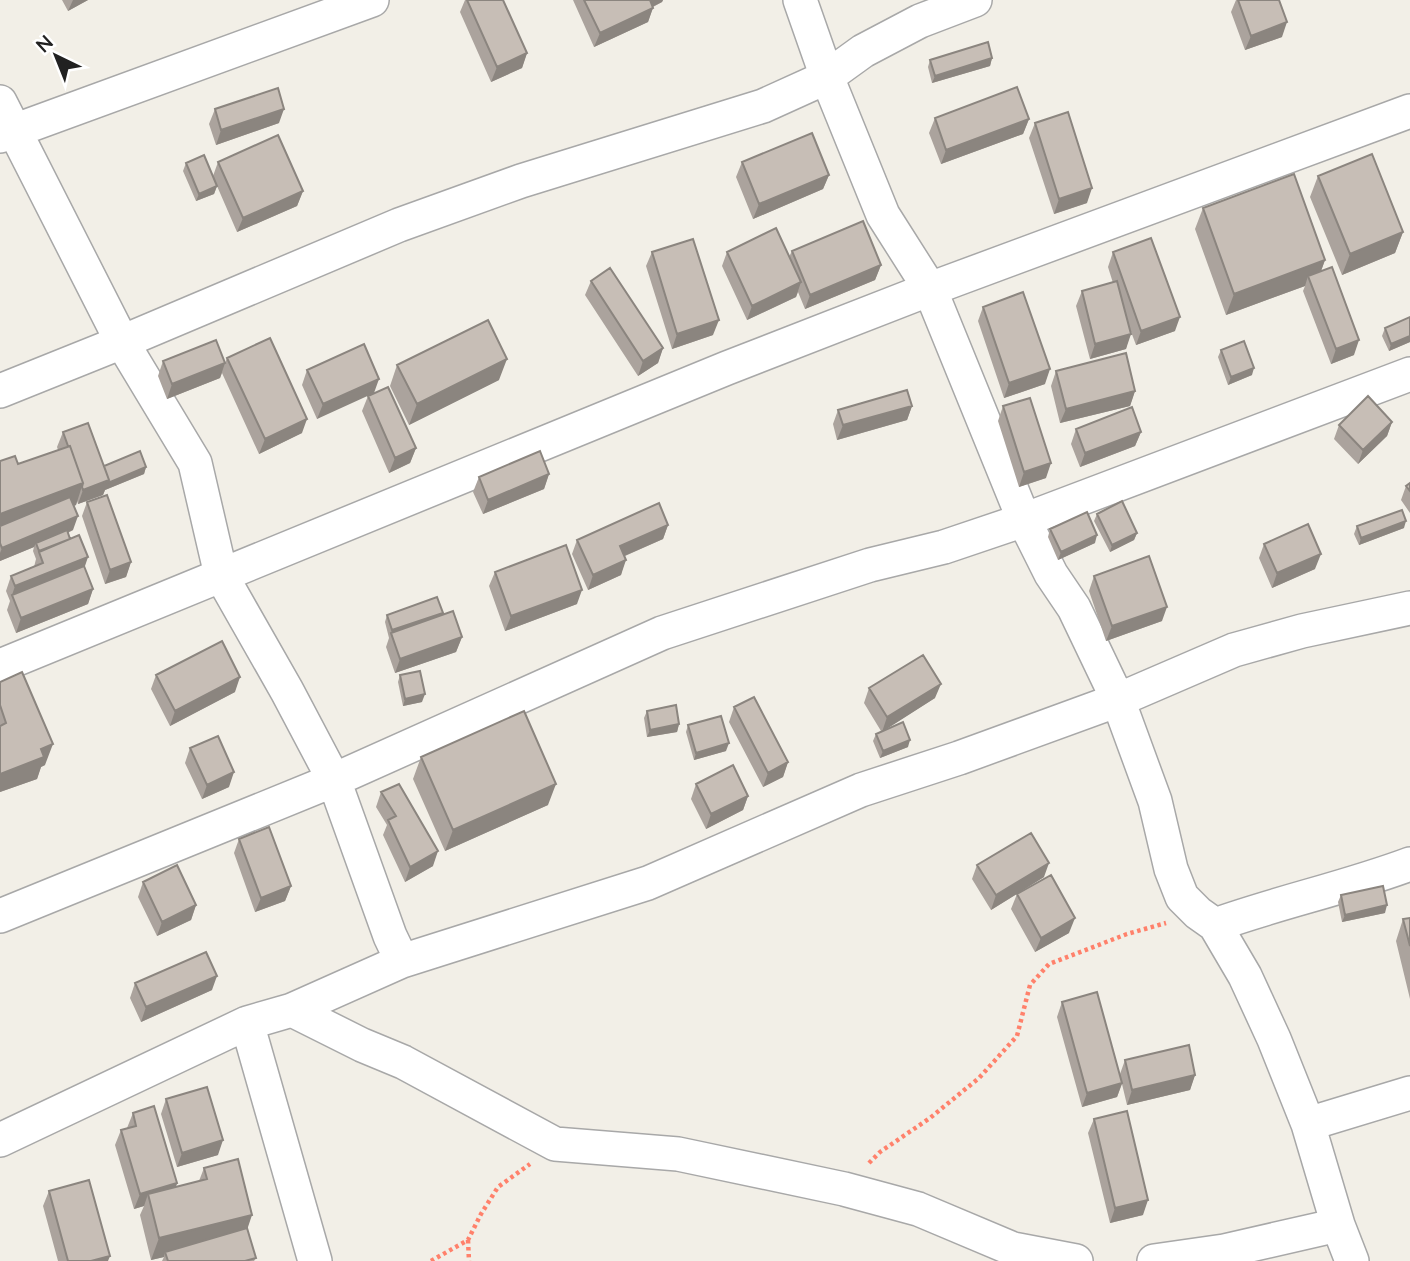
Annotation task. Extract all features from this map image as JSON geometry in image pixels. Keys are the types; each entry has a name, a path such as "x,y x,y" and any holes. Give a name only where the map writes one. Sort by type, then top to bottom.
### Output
{"street":[{"path":"372,0 5,123 122,342 195,463 221,575 334,780 390,936 402,961"},
{"path":"800,0 827,77 883,215 930,289 1024,520 1051,574 1074,608 1118,700 1155,802 1182,897 1207,919 1245,976 1268,1026 1308,1124 1338,1225 1352,1261"},
{"path":"0,391 399,225 521,181 763,106 827,77 863,51 920,21 975,0"},
{"path":"0,666 715,373 930,289 1410,111"},
{"path":"0,916 334,780 662,633 870,565 944,547 1024,520 1410,374"},
{"path":"0,1140 247,1023 292,1010 402,961 648,883 861,790 959,758 1118,700 1234,650 1302,631 1410,608"},
{"path":"1207,919 1258,909 1379,876 1410,864"},
{"path":"292,1010 362,1045 404,1062 555,1144 678,1154 844,1189 918,1209 1010,1255 1076,1261"},
{"path":"247,1023 315,1261"},
{"path":"1308,1124 1410,1093"},
{"path":"1154,1261 1224,1251 1338,1225"}],"path":[{"path":"844,1189 880,1152 930,1118 979,1078 1017,1036 1030,985 1049,964 1127,934 1207,919"},
{"path":"431,1261 468,1240 498,1187 555,1144"},
{"path":"468,1240 469,1261"}],"building":[{"path":"467,0 503,0 527,53 497,67"},
{"path":"584,0 650,0 653,8 600,33"},
{"path":"1238,0 1279,0 1287,22 1251,36"},
{"path":"988,42 992,58 935,76 930,60"},
{"path":"1017,87 1029,119 946,150 935,118"},
{"path":"278,88 284,109 221,130 215,109"},
{"path":"1068,112 1092,188 1059,199 1035,123"},
{"path":"812,133 829,175 759,204 742,162"},
{"path":"278,135 303,191 243,218 218,162"},
{"path":"1372,154 1403,232 1350,254 1318,176"},
{"path":"204,155 217,186 199,194 186,163"},
{"path":"1294,174 1325,260 1234,294 1203,208"},
{"path":"863,221 881,265 810,295 792,251"},
{"path":"776,228 801,282 752,306 727,252"},
{"path":"1151,238 1180,317 1141,331 1113,252"},
{"path":"693,239 719,320 677,334 652,252"},
{"path":"1332,267 1359,340 1336,349 1308,276"},
{"path":"610,268 663,348 643,361 591,281"},
{"path":"1117,281 1131,334 1095,344 1082,291"},
{"path":"1023,292 1050,369 1009,383 983,307"},
{"path":"1410,317 1410,336 1391,344 1385,328"},
{"path":"488,320 507,359 417,404 397,365"},
{"path":"270,338 307,419 265,439 227,358"},
{"path":"216,340 225,363 172,384 163,361"},
{"path":"1244,341 1254,368 1231,377 1221,350"},
{"path":"364,344 379,379 323,404 307,370"},
{"path":"1126,353 1135,391 1066,409 1056,371"},
{"path":"388,387 416,448 395,458 368,396"},
{"path":"907,390 912,406 843,425 838,410"},
{"path":"1368,396 1392,422 1363,450 1339,425"},
{"path":"1030,398 1051,463 1024,472 1003,406"},
{"path":"1132,407 1141,432 1085,453 1076,429"},
{"path":"88,423 109,480 83,490 83,483 63,432"},
{"path":"70,446 83,483 0,514 0,461 15,456 18,464"},
{"path":"140,451 146,467 108,483 104,466"},
{"path":"540,451 549,474 488,500 479,477"},
{"path":"107,495 131,562 110,570 87,502"},
{"path":"70,497 78,516 2,548 0,526"},
{"path":"1122,501 1137,533 1112,545 1097,514"},
{"path":"659,503 668,525 620,546 626,560 593,575 577,540"},
{"path":"1402,510 1406,521 1361,538 1357,526"},
{"path":"1087,512 1097,535 1061,552 1050,529"},
{"path":"1308,524 1321,554 1277,573 1264,544"},
{"path":"67,530 70,539 39,551 36,543"},
{"path":"79,535 88,557 15,586 11,576 43,563 39,552"},
{"path":"566,545 582,590 511,616 495,572"},
{"path":"1149,556 1167,607 1112,626 1094,576"},
{"path":"84,566 93,589 21,618 12,595"},
{"path":"437,597 443,613 392,630 387,615"},
{"path":"453,611 462,637 400,659 391,633"},
{"path":"222,641 240,677 175,711 156,675"},
{"path":"923,655 941,684 887,717 869,688"},
{"path":"420,671 425,694 405,699 400,675"},
{"path":"22,672 53,744 41,749 44,757 0,774 0,726 6,723 0,705 0,682"},
{"path":"754,697 788,762 768,773 734,707"},
{"path":"676,705 679,724 650,730 647,711"},
{"path":"524,711 556,784 453,830 421,757"},
{"path":"721,716 729,743 696,753 688,725"},
{"path":"903,722 910,740 883,751 876,734"},
{"path":"218,736 234,772 207,785 190,748"},
{"path":"733,765 748,796 711,814 696,784"},
{"path":"399,784 438,851 410,867 388,820 396,816 381,792"},
{"path":"269,827 291,886 261,898 239,839"},
{"path":"1031,833 1049,863 996,895 977,865"},
{"path":"177,865 196,905 162,922 143,882"},
{"path":"1051,875 1075,918 1041,938 1017,894"},
{"path":"1383,886 1387,905 1345,915 1341,895"},
{"path":"1410,918 1410,946 1403,919"},
{"path":"206,952 217,976 146,1007 135,983"},
{"path":"1097,992 1122,1083 1087,1093 1062,1002"},
{"path":"1189,1045 1195,1075 1132,1090 1125,1060"},
{"path":"207,1087 223,1140 182,1153 166,1099"},
{"path":"154,1106 177,1183 140,1194 121,1130 136,1126 133,1113"},
{"path":"1127,1111 1148,1200 1115,1208 1094,1119"},
{"path":"238,1159 252,1215 159,1238 148,1194 207,1179 204,1168"},
{"path":"89,1180 110,1256 91,1261 68,1261 49,1191"},
{"path":"247,1228 256,1258 245,1261 168,1261 165,1252"}]}
